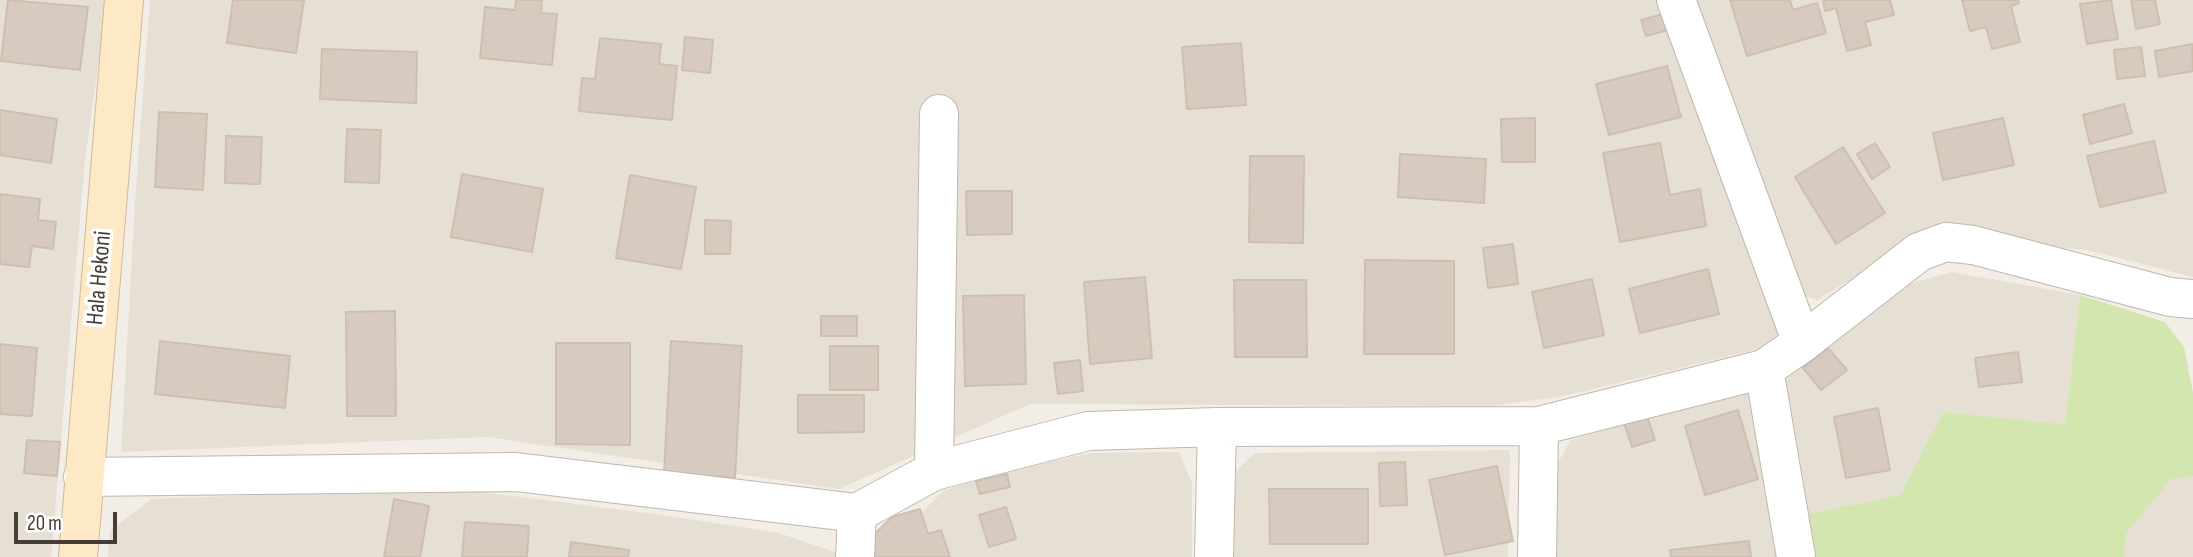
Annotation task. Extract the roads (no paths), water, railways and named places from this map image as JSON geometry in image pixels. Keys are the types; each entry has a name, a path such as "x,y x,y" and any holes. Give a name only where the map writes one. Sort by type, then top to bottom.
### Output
{"street":[{"name":"Hala Hekoni","path":"78,557 124,0"},
{"path":"1676,0 1802,343"},
{"path":"934,471 939,114"},
{"path":"83,477 516,472 857,513 934,471 1088,430 1539,426 1763,369 1802,343 1919,253 1946,243 1973,245 2170,297 2193,299"},
{"path":"1763,369 1796,557"},
{"path":"1537,557 1539,426"},
{"path":"1214,557 1216,427"},
{"path":"855,557 857,513"}]}
